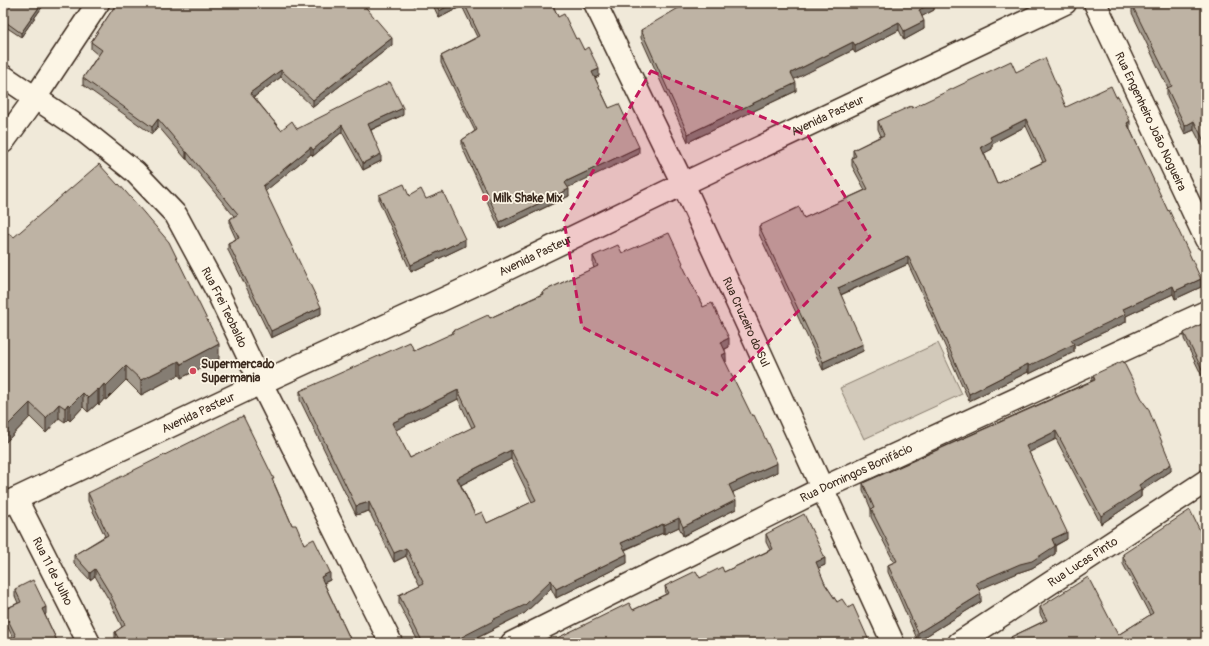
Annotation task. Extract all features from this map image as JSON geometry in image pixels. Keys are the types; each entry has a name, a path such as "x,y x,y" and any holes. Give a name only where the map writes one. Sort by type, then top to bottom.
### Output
{"street":[{"path":"3,142 35,98 98,3"},
{"name":"Rua Cruzeiro do Sul","path":"595,3 683,184 893,643"},
{"name":"Avenida Pasteur","path":"10,502 261,383 474,285 1065,3"},
{"name":"Rua Engenheiro João Nogueira","path":"1095,3 1199,209 1206,240"},
{"name":"Rua Frei Teobaldo","path":"3,76 80,128 135,172 176,216 218,293 261,383 391,643"},
{"name":"Rua Domingos Bonifácio","path":"512,643 823,488 1206,312"},
{"name":"Rua Lucas Pinto","path":"959,643 1206,481"},
{"name":"Rua 11 de Julho","path":"10,502 89,643"}],"highlighted area":[{"path":"651,71 808,136 870,237 717,395 582,327 564,221"}],"shaded area":[{"path":"938,343 962,394 864,439 840,388"}],"building":[{"path":"3,3 42,3 21,33 3,20"},
{"path":"117,3 362,3 392,38 313,100 281,70 250,93 281,130 292,121 297,129 390,82 403,108 368,124 381,154 363,163 342,125 313,150 311,147 263,186 321,307 271,331 228,243 239,238 230,219 238,214 158,119 152,127 83,78 102,50 91,42"},
{"path":"436,3 454,3 439,11"},
{"path":"464,3 552,3 558,17 564,14 576,39 578,38 584,50 588,47 599,69 592,72 609,108 619,104 639,147 567,181 565,183 569,189 500,222 462,140 477,130 441,56 480,36"},
{"path":"687,3 932,3 919,10 924,21 904,31 899,22 855,45 853,42 791,73 796,83 688,134 641,30"},
{"path":"1136,3 1206,3 1206,145 1194,121 1185,126 1167,88 1172,86 1132,5"},
{"path":"1045,58 1066,107 1111,86 1116,97 1118,96 1130,121 1127,123 1201,279 1175,291 1173,286 1123,309 1126,314 1071,340 1074,344 1029,366 1028,364 969,394 908,256 838,288 863,344 823,362 759,226 799,207 804,218 868,189 852,158 856,156 853,150 884,135 878,121 911,106 912,108 1011,61 1016,72","holes":["1026,119 1046,161 997,184 981,147 992,141 990,137"]},
{"path":"99,164 118,185 119,184 169,242 219,344 181,364 179,361 141,380 126,366 106,386 104,384 99,390 98,389 88,398 83,393 70,406 68,404 65,408 59,404 46,418 30,403 3,430 3,238 8,233 14,237"},
{"path":"404,184 409,196 421,189 426,199 443,192 465,239 411,265 379,195"},
{"path":"669,233 703,307 712,303 729,338 721,342 726,353 722,355 752,416 754,415 777,463 729,485 736,500 683,527 679,518 664,525 663,524 621,543 627,554 556,589 551,580 525,605 492,620 493,621 454,641 445,643 423,643 399,595 424,583 406,548 394,553 369,502 356,506 300,391 410,342 414,351 488,315 490,318 543,294 542,292 598,266 593,256 618,245 622,253","holes":["458,390 475,426 410,458 392,423","511,450 536,500 487,523 482,512 475,515 457,478"]},
{"path":"1206,322 1206,370 1203,371 1184,333"},
{"path":"1123,361 1148,408 1171,464 1139,485 1141,490 1101,516 1056,431 1026,446 1067,532 1052,539 1055,546 1032,561 1020,564 976,583 981,594 918,633 888,565 897,561 871,509 874,508 863,483 1095,380 1093,375"},
{"path":"243,416 274,479 272,479 292,525 296,525 304,544 314,539 330,572 321,577 352,643 121,643 115,632 125,625 109,592 95,569 90,573 74,555 108,535 88,493"},
{"path":"1190,510 1206,543 1206,643 1010,643 1013,641 1011,637 1047,620 1040,607 1088,577 1118,635 1153,613 1123,557 1123,554"},
{"path":"804,514 825,558 816,562 825,584 837,602 842,599 848,608 853,605 870,643 547,643 629,603 633,610 669,593 665,586 696,571 700,578 722,567 724,572 773,549 766,534"},
{"path":"33,580 46,607 42,609 58,643 3,643 16,636 3,610 21,602 15,589"}],"place":[{"name":"Milk Shake Mix","path":"485,198"},
{"name":"Supermercado Supermania","path":"193,371"}]}
